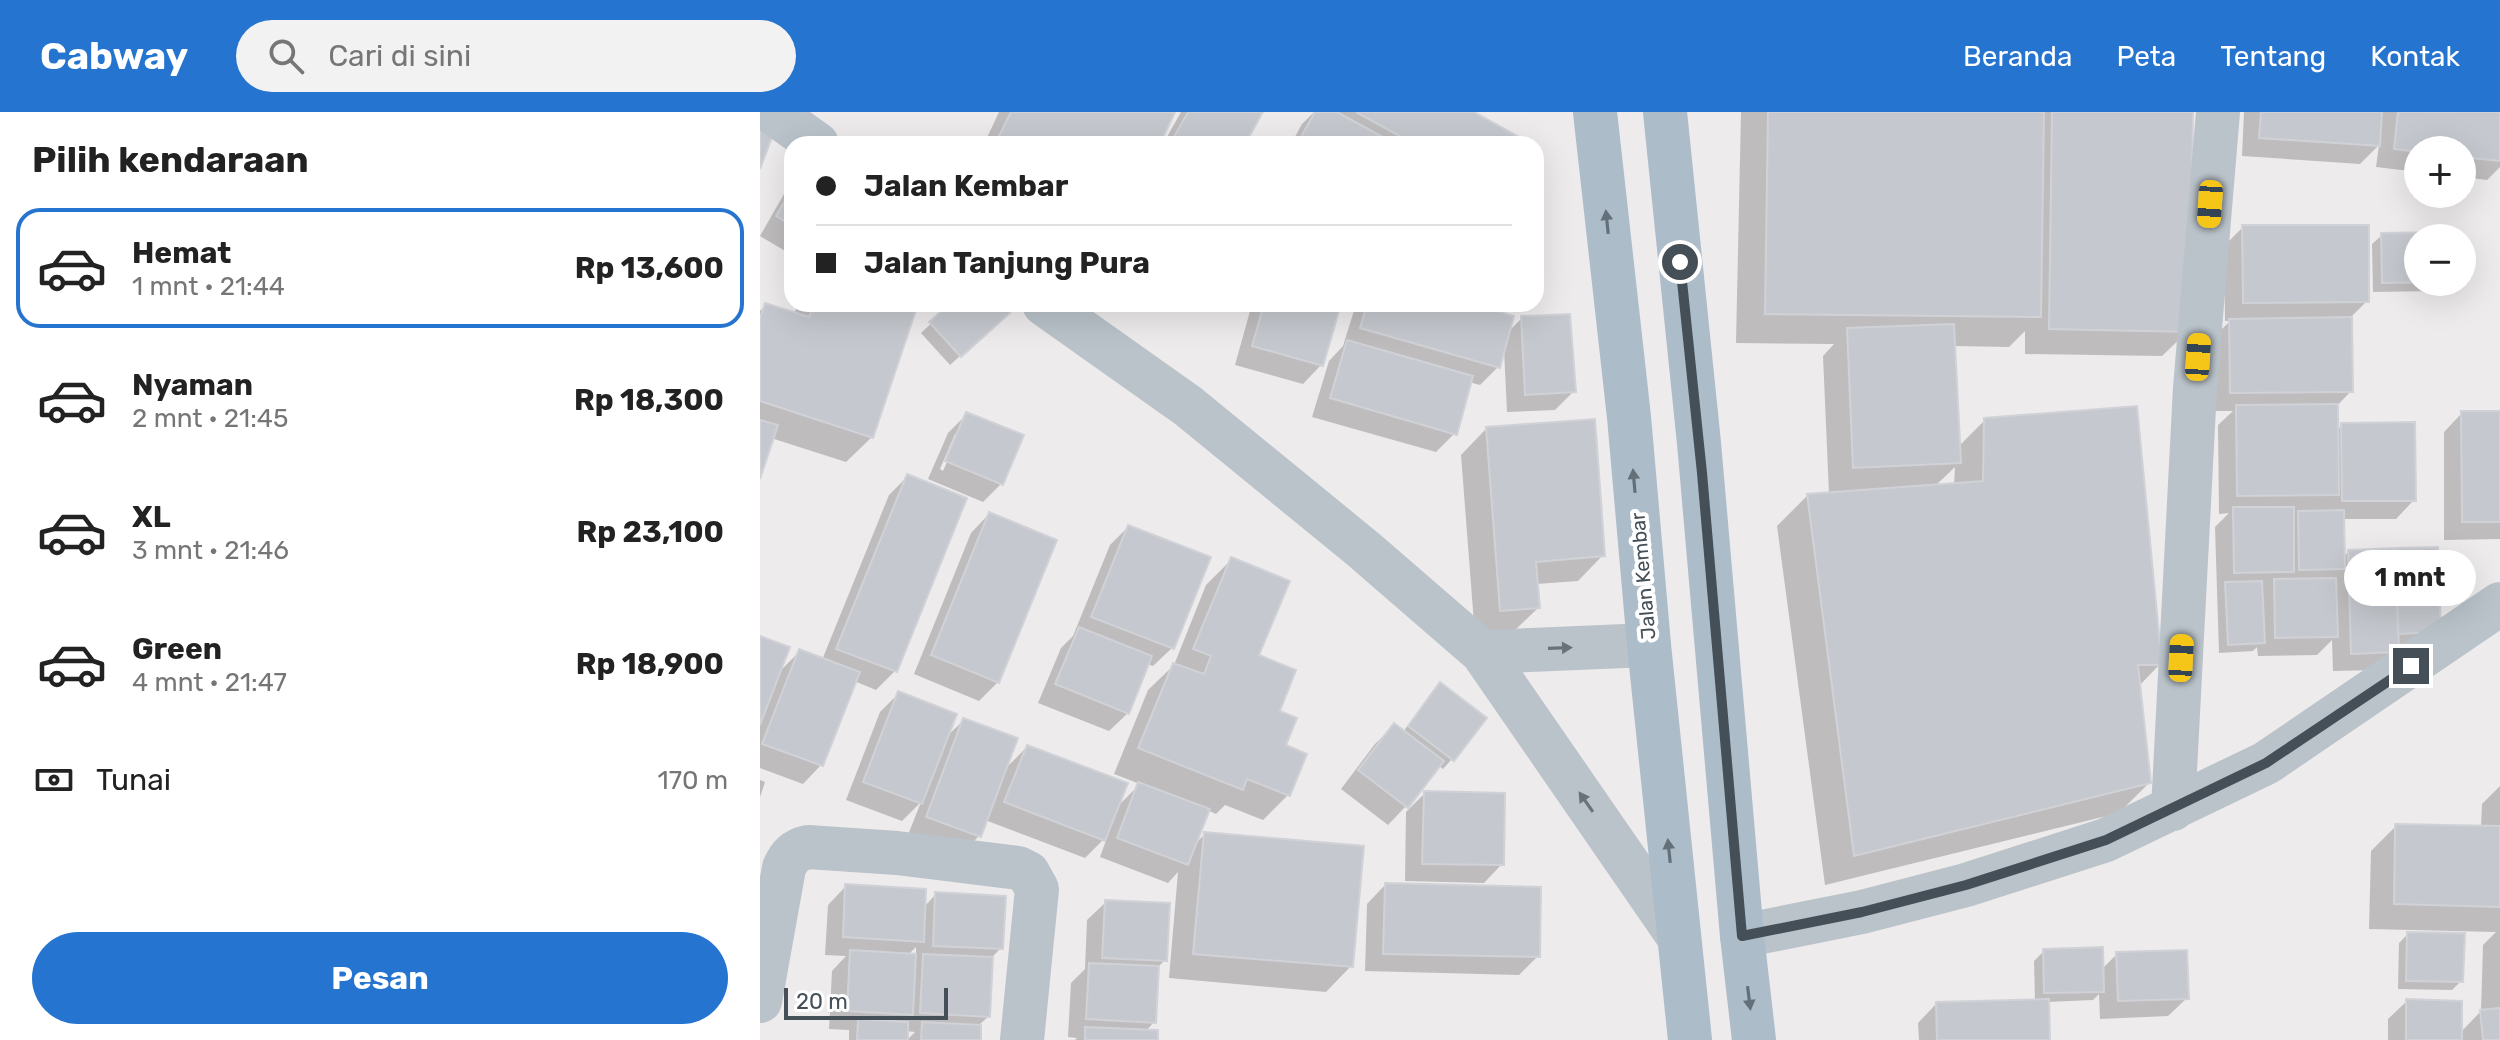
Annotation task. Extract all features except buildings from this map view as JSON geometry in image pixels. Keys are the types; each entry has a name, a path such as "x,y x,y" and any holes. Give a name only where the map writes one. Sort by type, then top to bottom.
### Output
{"main road":[{"name":"Jalan Kembar","path":"1595,112 1629,417 1690,1040"},
{"path":"1665,112 1754,1040"}],"street":[{"path":"772,112 806,136"},
{"path":"2173,809 2195,388 2218,112"},
{"path":"1055,312 1188,406 1363,549 1482,652 1678,936"},
{"path":"1742,936 1862,912 1966,885 2106,840 2266,763 2500,604"},
{"path":"1482,652 1649,645"},
{"path":"760,1001 784,868 798,849 808,847 897,853 1018,868 1028,873 1037,889 1022,1040"}],"route":[{"path":"1680,262 1702,473 1742,936 1862,912 1966,885 2106,840 2266,763 2411,666"}]}
